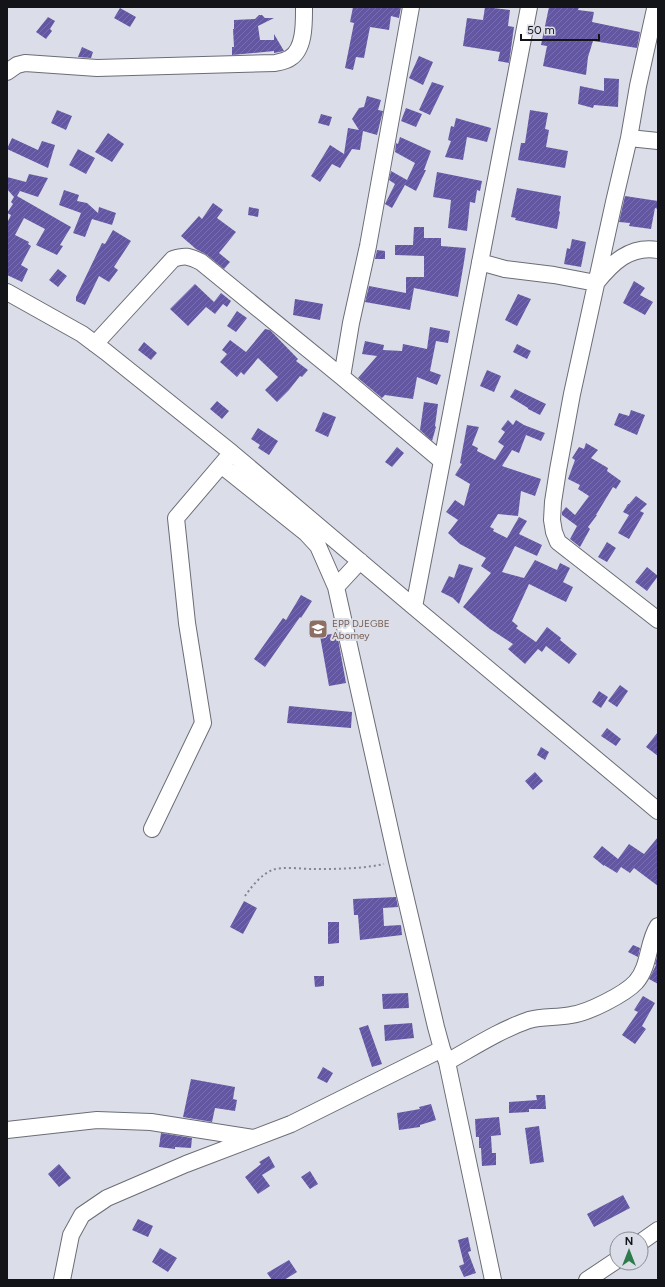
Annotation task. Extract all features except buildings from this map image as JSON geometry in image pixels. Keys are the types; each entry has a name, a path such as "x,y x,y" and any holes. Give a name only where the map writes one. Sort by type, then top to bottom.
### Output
{"street":[{"path":"7,72 17,65 25,64 96,68 275,63 290,58 299,49 304,29 304,7"},
{"path":"342,377 368,246 411,7"},
{"path":"414,607 530,7"},
{"path":"652,9 629,138 572,394 558,470 552,520 554,532 558,542 658,620"},
{"path":"629,138 658,141"},
{"path":"596,283 619,259 632,252 658,250"},
{"path":"95,344 173,259 182,256 192,258 201,262 442,461"},
{"path":"480,262 505,269 554,275 596,283"},
{"path":"7,292 82,334 232,453 658,811"},
{"path":"152,829 203,723 187,623 176,518 232,453"},
{"path":"221,465 306,533 318,546 336,587 397,861 445,1056 493,1280"},
{"path":"336,587 360,561"},
{"path":"62,1280 71,1235 82,1215 107,1198 186,1164 291,1124 530,1020 544,1017 558,1017 587,1011 625,992 636,983 643,973 650,942 658,926"},
{"path":"7,1130 97,1120 120,1120 151,1122 253,1138"},
{"path":"649,1236 658,1230"},
{"path":"587,1280 609,1265"}],"path":[{"path":"245,896 260,880 273,870 289,868 369,868 397,861"}],"place":[{"name":"EPP DJEGBE Abomey","path":"318,629"}]}
